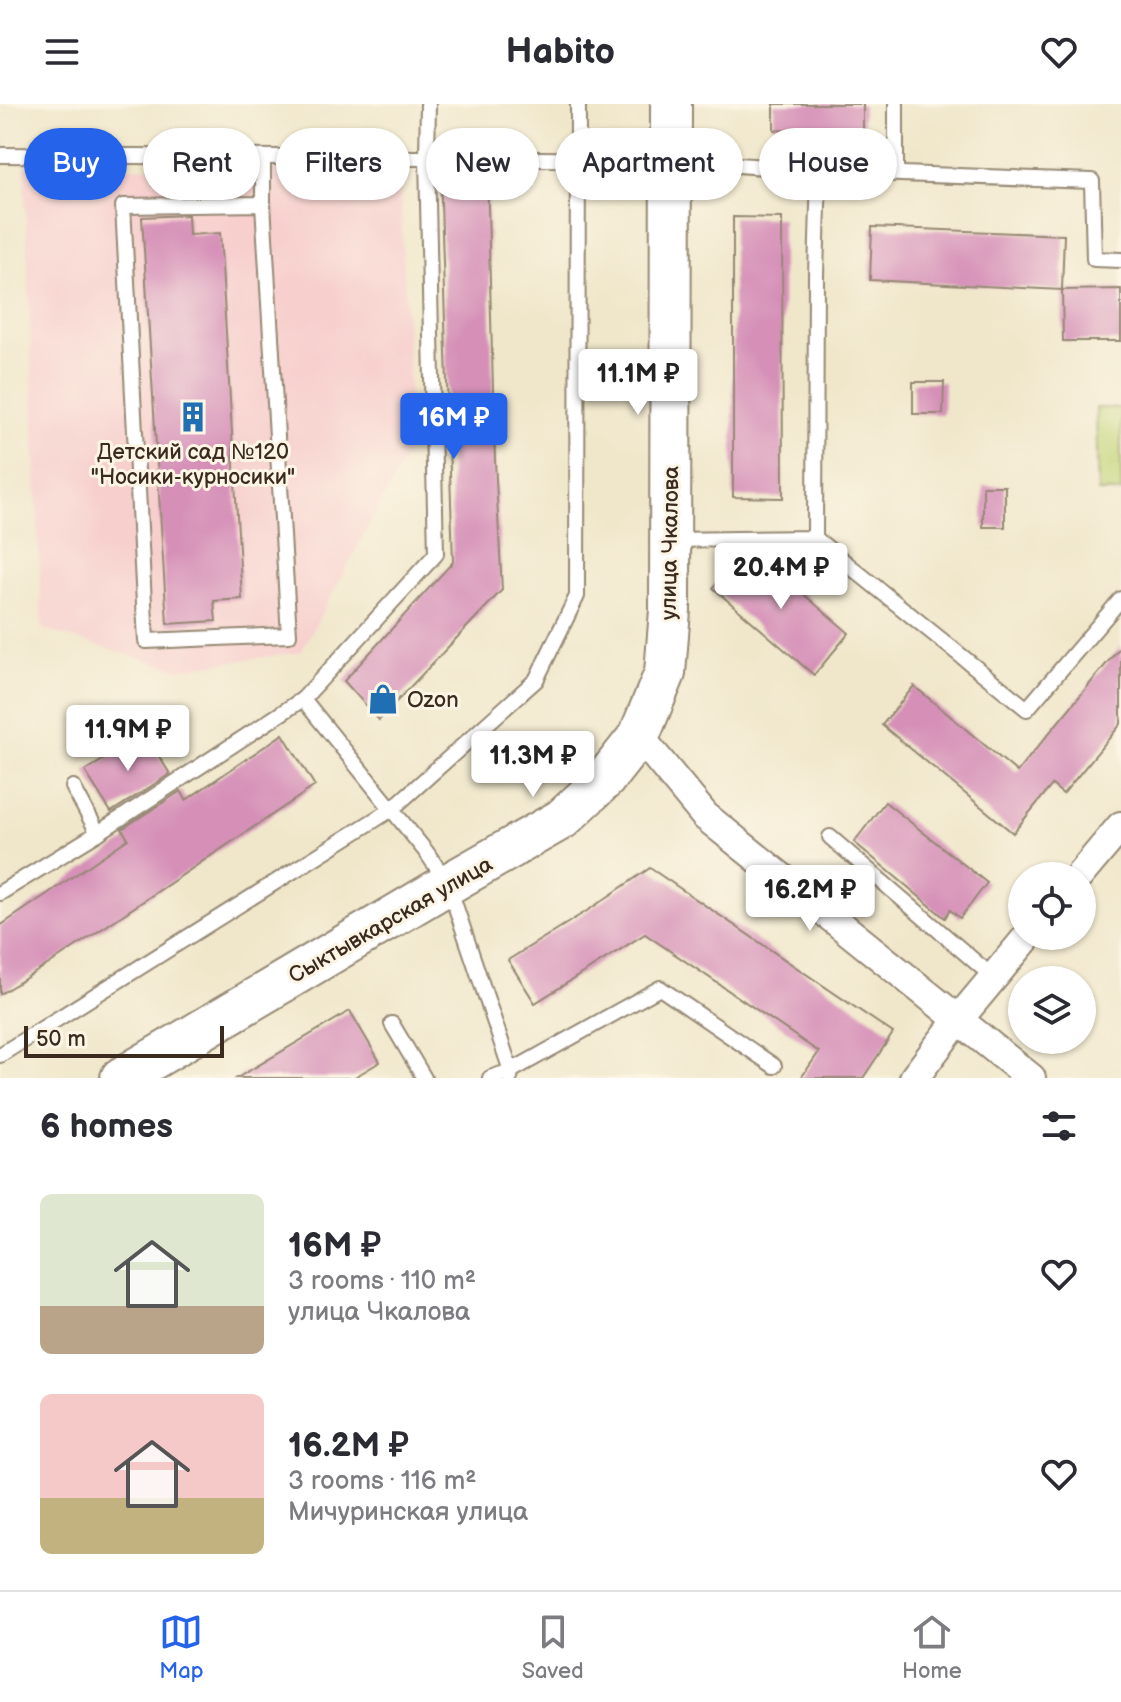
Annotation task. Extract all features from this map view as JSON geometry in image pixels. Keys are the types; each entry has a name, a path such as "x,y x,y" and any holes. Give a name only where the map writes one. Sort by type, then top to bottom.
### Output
{"main road":[{"name":"улица Чкалова","path":"671,104 671,128"},
{"name":"улица Чкалова","path":"639,736 665,673 670,610 670,200"},
{"name":"Сыктывкарская улица","path":"121,1078 562,819 605,779 639,736"}],"street":[{"path":"639,736 705,816 1031,1078"},
{"path":"1091,862 1121,826"},
{"path":"914,1078 1016,950"}],"lane":[{"path":"428,104 428,128"},
{"path":"578,104 578,128"},
{"path":"896,104 896,128"},
{"path":"0,155 426,158"},
{"path":"263,157 263,204 289,635 146,641 123,206 263,204"},
{"path":"897,173 1092,181 1094,259 1121,260"},
{"path":"0,893 303,699 436,554 428,200"},
{"path":"0,1055 392,809 536,680 577,596 578,200"},
{"path":"815,538 818,200"},
{"path":"671,540 815,538 1027,709 1121,599"},
{"path":"303,699 427,853 448,884 511,1075"},
{"path":"73,787 98,833"},
{"path":"830,837 993,977"},
{"path":"490,1078 511,1075 660,988 774,1066"},
{"path":"392,1024 424,1078"}],"shaded area":[{"path":"127,167 143,167 143,200 260,200 260,168 276,168 276,200 401,200 412,445 301,652 177,669 42,629 25,200 127,200"}],"green space":[{"path":"1096,408 1121,408 1121,492 1098,492"}],"building":[{"path":"774,104 863,104 863,128 774,128"},
{"path":"441,200 488,200 502,590 379,720 344,681 453,562"},
{"name":"Детский сад №120 \"Носики-курносики\"","path":"188,215 189,235 220,233 242,599 214,601 216,621 167,624 142,217"},
{"path":"733,217 782,218 783,498 733,497"},
{"path":"872,227 1064,235 1062,290 870,280"},
{"path":"1121,289 1121,341 1063,341 1062,290"},
{"path":"913,382 944,382 943,414 913,414"},
{"path":"983,486 1005,486 1005,527 983,527"},
{"path":"746,549 751,549 849,633 814,675 713,588"},
{"path":"1121,646 1121,724 1063,794 1052,785 1013,833 882,725 914,686 1017,772"},
{"path":"145,734 170,774 111,812 85,771"},
{"path":"283,734 315,786 0,994 0,926 128,839 122,829 181,791 186,800"},
{"path":"885,802 987,883 960,918 950,910 945,918 854,842"},
{"path":"650,868 893,1033 863,1078 801,1078 819,1052 645,934 535,1003 508,960"},
{"path":"350,1011 380,1062 353,1078 237,1078"}],"place":[{"name":"Детский сад №120 \"Носики-курносики\"","path":"193,417"},
{"name":"Ozon","path":"383,699"}]}
